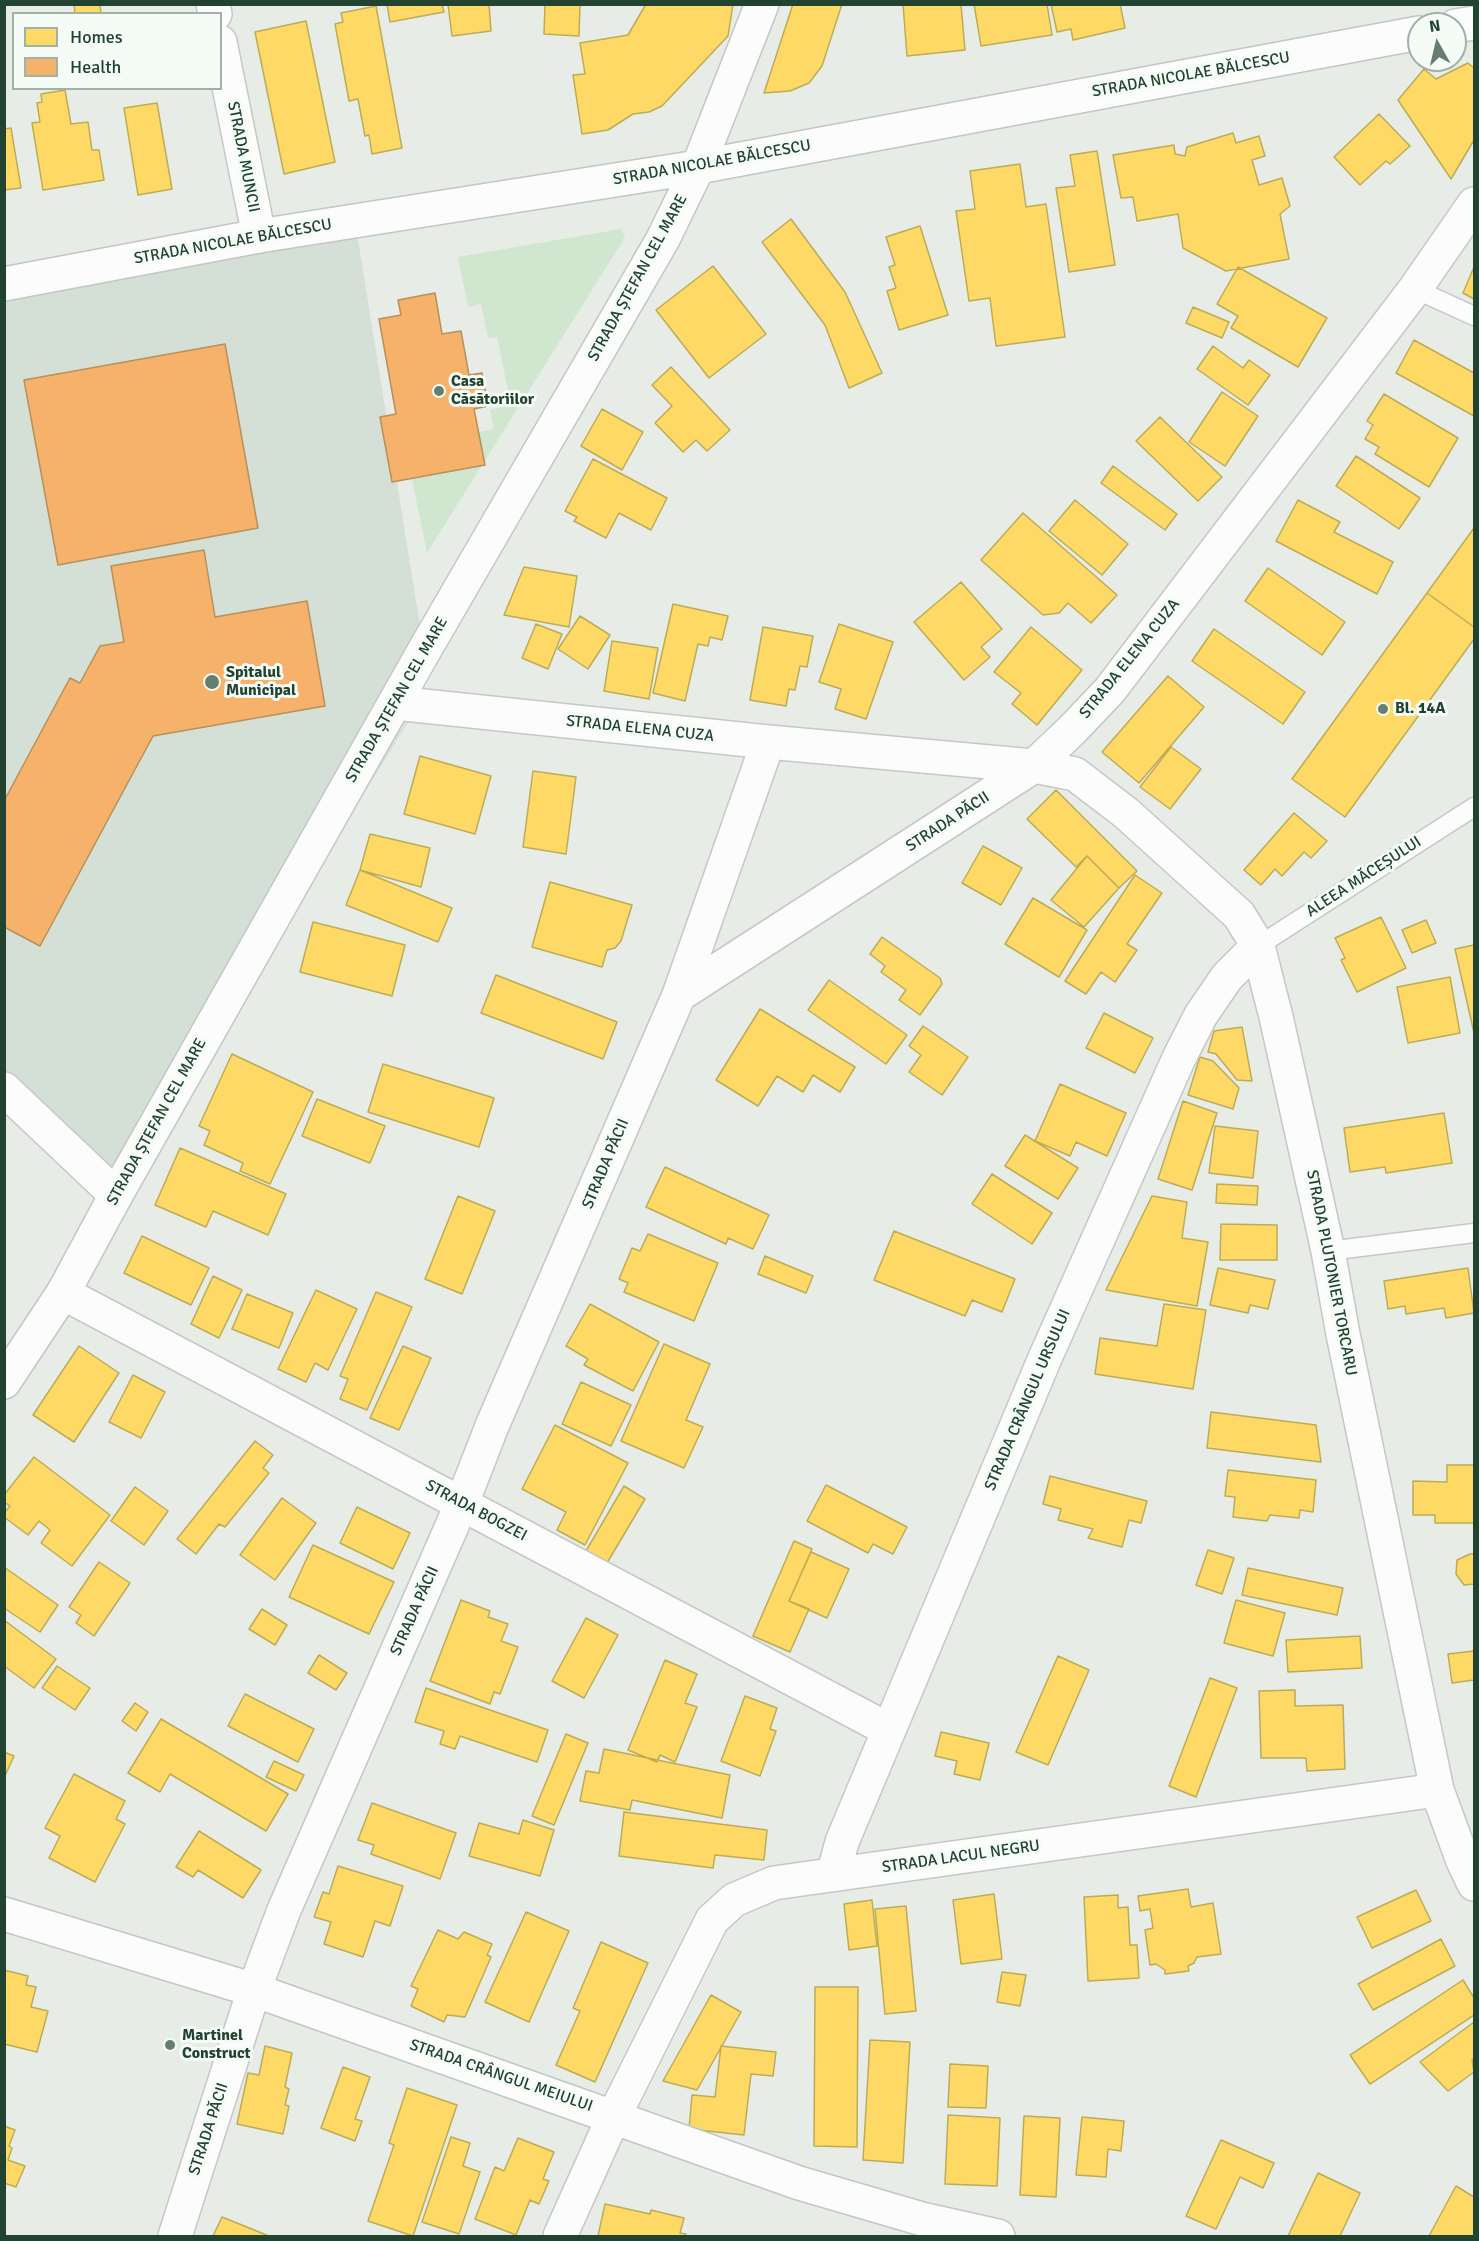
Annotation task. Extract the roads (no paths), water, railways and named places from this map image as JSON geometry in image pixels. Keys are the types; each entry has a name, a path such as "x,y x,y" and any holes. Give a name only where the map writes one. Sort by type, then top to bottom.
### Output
{"street":[{"name":"STRADA ȘTEFAN CEL MARE","path":"4,1382 63,1293 116,1195 395,703 663,239 698,167 762,4"},
{"name":"STRADA NICOLAE BĂLCESCU","path":"4,284 259,236 698,167 1407,35"},
{"name":"STRADA MUNCII","path":"222,52 259,236"},
{"name":"STRADA ELENA CUZA","path":"395,703 768,742 1035,766 1110,690 1415,289 1474,204"},
{"name":"STRADA PĂCII","path":"175,2236 254,1990 284,1910 462,1503 492,1426 679,995 768,742"},
{"name":"STRADA PLUTONIER TORCARU","path":"1035,766 1075,774 1126,813 1239,915 1258,946 1328,1251 1437,1791 1474,1884"},
{"name":"STRADA PĂCII","path":"679,995 1035,766"},
{"name":"STRADA CRÂNGUL URSULUI","path":"833,1875 842,1842 1045,1358 1179,1058 1201,1016 1227,977 1258,946"},
{"path":"4,1089 116,1195"},
{"name":"STRADA BOGZEI","path":"63,1293 889,1730"},
{"name":"STRADA LACUL NEGRU","path":"560,2236 614,2116 712,1920 734,1900 774,1883 1437,1791"},
{"name":"STRADA CRÂNGUL MEIULUI","path":"4,1914 254,1990 799,2183 921,2219 998,2236"}],"lane":[{"path":"1415,289 1474,316"},
{"name":"ALEEA MĂCEȘULUI","path":"1258,946 1473,808"},
{"path":"1328,1251 1474,1233"}],"place":[{"name":"Casa Căsătoriilor","path":"439,391"},
{"name":"Spitalul Municipal","path":"212,682"},
{"name":"Bl. 14A","path":"1383,709"},
{"name":"Martinel Construct","path":"170,2045"}]}
